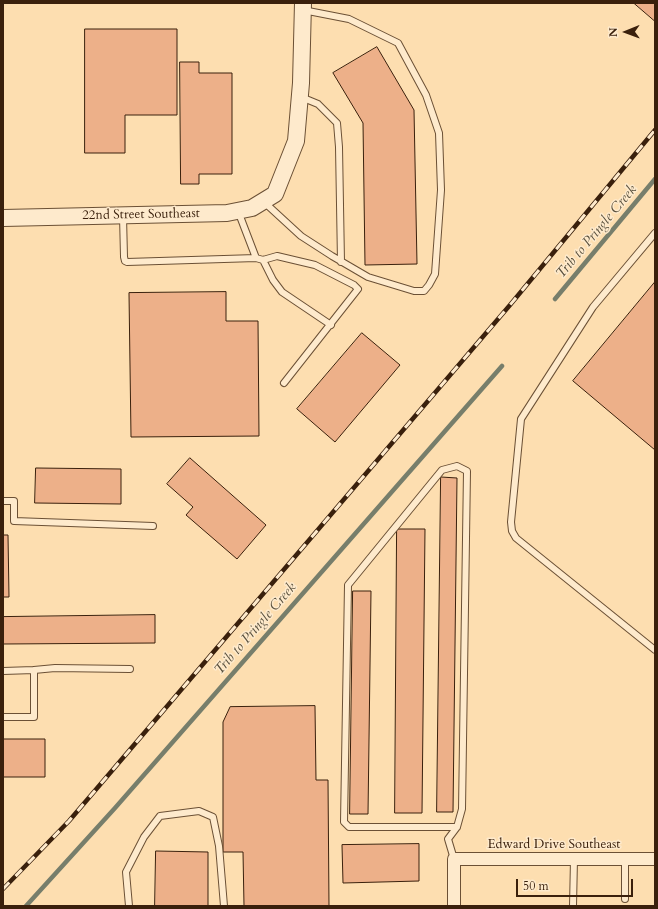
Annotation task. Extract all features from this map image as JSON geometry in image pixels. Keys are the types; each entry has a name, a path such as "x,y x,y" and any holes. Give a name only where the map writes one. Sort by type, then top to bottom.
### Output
{"street":[{"path":"269,197 296,141 300,96 303,7"},
{"name":"22nd Street Southeast","path":"3,218 227,213 252,208 269,197"},
{"path":"454,859 454,906"},
{"name":"Edward Drive Southeast","path":"454,859 655,859"}],"lane":[{"path":"269,197 301,236 341,262 368,277 414,291 424,291 430,285 434,274 441,190 439,133 426,95 398,43 349,19 303,7"},
{"path":"300,96 318,104 337,123 339,147 341,262"},
{"path":"238,211 256,258"},
{"path":"123,216 124,257 125,261 128,262 256,258 263,260 277,256 315,265 358,289 284,383"},
{"path":"655,233 593,307 521,419 511,522 512,531 516,538 655,650"},
{"path":"263,260 273,280 282,292 330,325"},
{"path":"454,859 448,839 457,827 462,809 467,471 457,466 442,470 348,585 344,822 349,827 457,827"},
{"path":"3,501 14,501 14,521 153,526"},
{"path":"3,671 55,668 130,669"},
{"path":"3,717 34,717 34,670"},
{"path":"129,906 126,872 144,837 160,816 199,811 213,817 219,846 224,906"},
{"path":"573,906 574,859"},
{"path":"625,859 626,899"}],"building":[{"path":"634,3 655,3 655,21"},
{"path":"85,29 177,29 177,115 125,115 125,153 85,153"},
{"path":"377,47 414,110 417,264 365,265 363,123 333,73"},
{"path":"180,62 199,62 199,73 232,73 232,174 199,174 199,184 181,184"},
{"path":"655,282 655,450 573,381"},
{"path":"226,292 226,321 258,321 259,436 131,437 129,293"},
{"path":"362,333 400,365 335,442 297,409"},
{"path":"190,458 266,525 237,559 186,515 193,507 167,484"},
{"path":"36,468 121,469 121,504 35,503"},
{"path":"441,477 457,478 453,812 437,812"},
{"path":"397,529 425,529 422,813 395,813"},
{"path":"3,535 8,535 9,597 3,597"},
{"path":"353,591 371,591 368,814 350,814"},
{"path":"155,615 155,643 3,644 3,617"},
{"path":"315,706 316,780 328,780 329,906 244,906 243,852 223,852 223,722 230,707"},
{"path":"3,739 45,739 45,777 3,777"},
{"path":"419,844 419,881 343,883 342,845"},
{"path":"156,851 208,852 208,906 155,906"}],"waterway":[{"name":"Trib to Pringle Creek","path":"555,299 655,179"},
{"name":"Trib to Pringle Creek","path":"26,906 115,808 502,366"}],"railway":[{"path":"3,889 69,821 510,305 655,130"}]}
